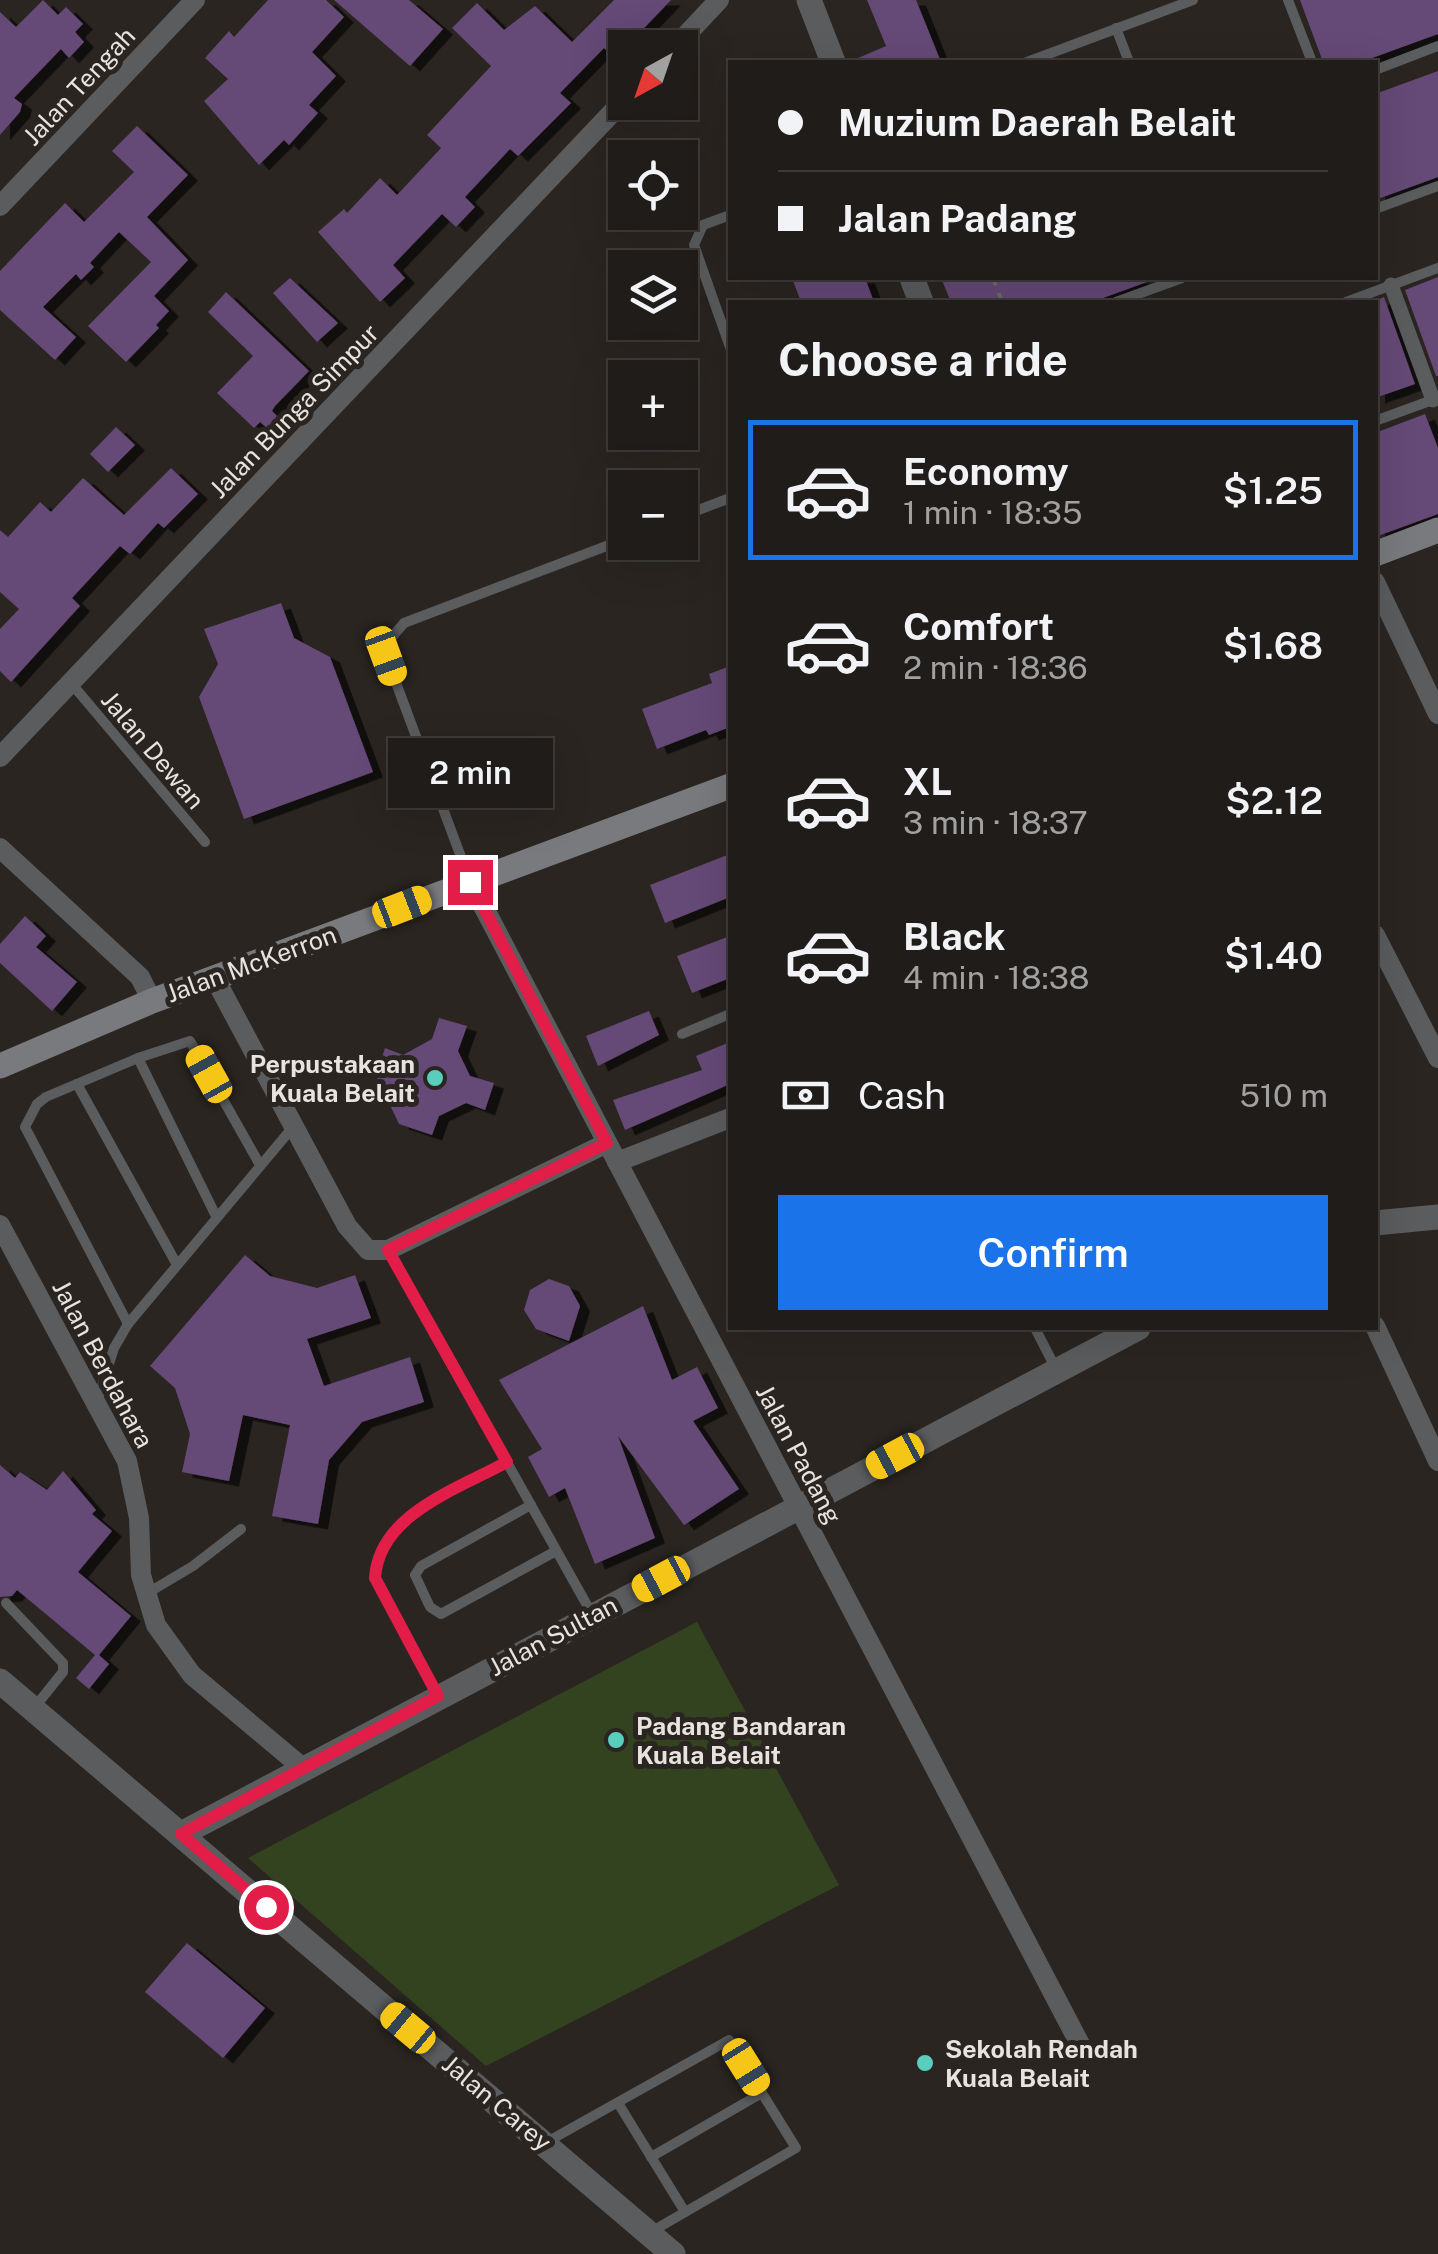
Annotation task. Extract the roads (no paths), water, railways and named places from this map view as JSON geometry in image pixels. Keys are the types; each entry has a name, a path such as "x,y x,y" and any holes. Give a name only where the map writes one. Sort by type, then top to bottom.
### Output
{"main road":[{"path":"1378,553 1438,530"},
{"name":"Jalan McKerron","path":"3,1056 728,787"}],"street":[{"name":"Jalan Tengah","path":"0,206 194,0"},
{"path":"691,30 719,0"},
{"path":"808,0 831,60"},
{"name":"Jalan Bunga Simpur","path":"0,757 608,117"},
{"path":"1391,286 1436,403"},
{"path":"1378,588 1438,714"},
{"path":"0,848 140,977 152,1000"},
{"name":"Jalan Padang","path":"470,882 1083,2050"},
{"path":"1378,941 1438,1058"},
{"path":"214,977 359,1242 378,1254 607,1143"},
{"path":"617,1162 728,1119"},
{"path":"1378,1223 1438,1217"},
{"name":"Jalan Berdahara","path":"0,1225 127,1460 134,1486 145,1594 156,1625 192,1675 303,1768"},
{"name":"Jalan Sultan","path":"181,1834 1134,1330"},
{"path":"1377,1330 1438,1461"},
{"name":"Jalan Carey","path":"0,1680 674,2254"}],"lane":[{"path":"1032,60 1193,0"},
{"path":"1288,0 1311,60"},
{"path":"1116,28 1128,60"},
{"path":"1378,69 1438,46"},
{"path":"1378,208 1438,186"},
{"path":"728,216 703,224 694,245 728,341"},
{"path":"1352,300 1438,268"},
{"path":"1122,300 1176,280"},
{"path":"1378,420 1436,403"},
{"path":"698,511 728,499"},
{"path":"470,882 386,656 387,642 404,623 608,545"},
{"name":"Jalan Dewan","path":"71,682 205,842"},
{"path":"682,1034 728,1015"},
{"path":"128,1324 24,1127 37,1104 138,1058 190,1042 260,1165"},
{"path":"138,1058 216,1216"},
{"path":"78,1084 176,1263"},
{"path":"97,1402 114,1348 128,1324 294,1126"},
{"path":"388,1250 593,1615"},
{"path":"1036,1330 1057,1370"},
{"path":"438,1696 375,1578 376,1566 382,1546 404,1520 507,1462"},
{"path":"531,1505 421,1566 416,1575 430,1607 441,1614 556,1551"},
{"path":"145,1594 193,1566 241,1529"},
{"path":"6,1603 63,1663 63,1672 34,1709"},
{"path":"544,2144 729,2040 796,2148 648,2233"},
{"path":"651,2157 762,2093"},
{"path":"618,2103 685,2212"}],"place":[{"name":"Perpustakaan Kuala Belait","path":"435,1078"},
{"name":"Padang Bandaran Kuala Belait","path":"616,1740"},
{"name":"Sekolah Rendah Kuala Belait","path":"925,2063"}]}
